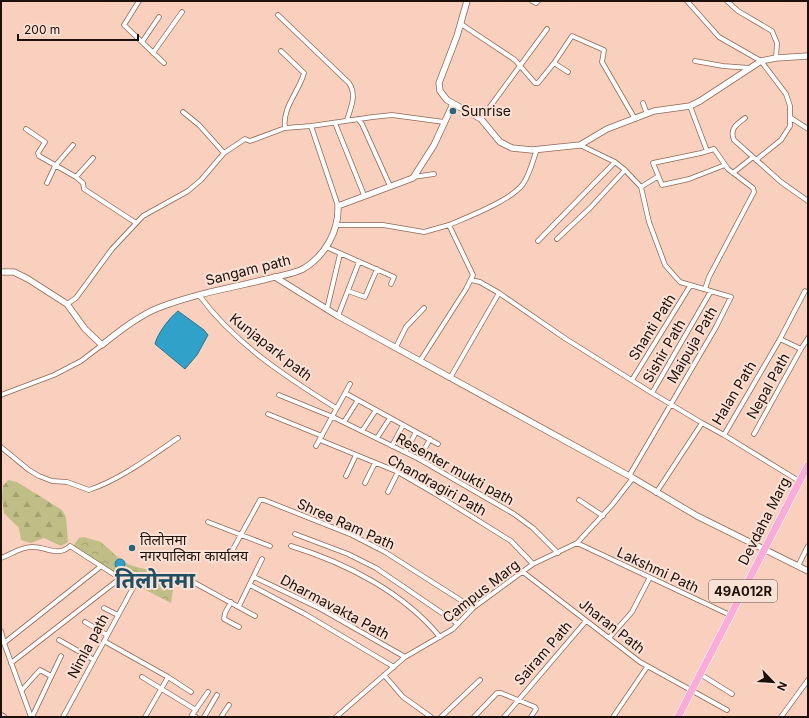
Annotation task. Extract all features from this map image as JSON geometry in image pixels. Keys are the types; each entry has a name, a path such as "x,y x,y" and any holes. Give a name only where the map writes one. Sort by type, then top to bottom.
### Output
{"main road":[{"name":"Devdaha Marg","path":"678,717 808,464"}],"street":[{"path":"139,1 124,25 164,63"},
{"path":"467,1 461,24 439,83 440,91 452,104 482,120 500,142 512,148 537,149 580,145 607,129 662,108 690,106 714,93 761,61 776,58 808,56"},
{"path":"532,1 536,3 538,1"},
{"path":"687,1 719,36 761,61 786,94 790,106 791,118 787,133 754,159 732,173"},
{"path":"727,1 738,11 772,31 777,43 776,58"},
{"path":"153,53 182,12"},
{"path":"278,15 349,83 353,90 353,98 347,120"},
{"path":"142,42 159,17"},
{"path":"461,24 512,58 537,83 554,63 572,36 604,50 602,62 635,119"},
{"path":"482,120 547,30"},
{"path":"281,50 304,73 287,109 285,128"},
{"path":"695,61 723,66 750,68"},
{"path":"554,63 568,72"},
{"path":"643,103 647,114"},
{"path":"413,178 434,145 452,104"},
{"path":"690,106 706,151"},
{"path":"183,112 199,125 224,153"},
{"path":"67,304 79,294 112,249 136,223 148,212 188,192 201,180 224,153 245,139 250,141 285,128 392,115 444,122"},
{"path":"745,118 732,129 732,136 754,159 781,182 808,201"},
{"path":"791,118 808,129"},
{"path":"358,119 362,124 390,186"},
{"path":"335,123 364,195"},
{"path":"311,126 338,206 364,195 413,178 434,174"},
{"path":"26,129 44,140 38,154 55,166 76,177 83,183 84,189 136,223"},
{"path":"47,183 55,166 74,145"},
{"path":"580,145 615,162 641,187 649,222 665,265 680,282 711,291"},
{"path":"337,225 383,224 424,232 450,225 501,200 517,190 528,176 537,149"},
{"path":"705,289 709,277 754,192 748,183 732,173 716,150 654,162 653,167 662,185 689,179 725,165"},
{"path":"76,177 93,158"},
{"path":"538,242 615,162"},
{"path":"556,239 590,208 625,170"},
{"path":"641,187 657,177"},
{"name":"Sangam path","path":"102,345 119,331 157,308 199,295 302,269 321,254 326,247 337,225 338,206"},
{"path":"420,361 473,275 450,225"},
{"path":"326,247 394,277 391,284"},
{"path":"327,309 340,254"},
{"path":"338,316 359,262"},
{"path":"348,291 365,297 377,269"},
{"path":"1,272 14,272 28,279 67,304 85,329 102,345 81,361 61,372 1,395"},
{"path":"275,277 338,316 631,477 656,493 764,550 808,571"},
{"path":"471,280 480,282 499,293 566,339 652,393"},
{"name":"Shanti Path","path":"632,380 690,286"},
{"name":"Halan Path","path":"656,493 702,423 724,435 780,339 805,290"},
{"name":"Maipuja Path","path":"631,477 731,297 711,291"},
{"name":"Sishir Path","path":"702,423 652,393 711,291"},
{"path":"450,378 499,293"},
{"name":"Kunjapark path","path":"199,295 212,313 234,334 292,381 336,408"},
{"path":"396,348 406,327 424,308"},
{"name":"Nepal Path","path":"754,434 808,338"},
{"path":"780,339 801,349"},
{"path":"316,446 350,384"},
{"path":"344,393 438,444"},
{"name":"Resenter mukti path","path":"279,395 344,422 419,459 514,514 534,528 558,553"},
{"path":"344,422 358,400"},
{"path":"362,431 376,410"},
{"name":"Chandragiri Path","path":"268,414 356,455 398,472 511,541 533,564"},
{"path":"377,438 390,418"},
{"path":"392,446 404,425"},
{"path":"406,452 416,432"},
{"path":"724,435 799,481"},
{"path":"1,446 29,470 39,476 52,481 67,482 89,490 98,487 143,462 178,438"},
{"path":"419,459 430,439"},
{"path":"346,476 356,455"},
{"path":"365,483 375,463"},
{"path":"388,492 398,472"},
{"name":"Campus Marg","path":"336,717 405,657 440,637 458,624 473,608 533,564 577,544 603,516 631,477"},
{"name":"Shree Ram Path","path":"241,535 260,500 264,500 352,536 386,552 473,608"},
{"path":"579,500 603,516"},
{"path":"208,522 270,546"},
{"path":"296,534 348,554 376,568 458,624"},
{"path":"232,551 241,535"},
{"name":"Lakshmi Path","path":"577,544 730,615"},
{"path":"1,558 30,547 58,553 70,546 100,567 118,577 118,580 11,663"},
{"path":"291,546 340,564 368,579 418,614 440,637"},
{"path":"798,566 808,546"},
{"path":"239,606 262,559"},
{"path":"4,643 100,567"},
{"name":"Jharan Path","path":"524,572 647,667 727,710"},
{"path":"184,577 255,616"},
{"name":"Dharmavakta Path","path":"254,577 321,609 405,657"},
{"path":"609,638 632,612 650,579"},
{"path":"250,585 305,614 394,667"},
{"name":"Nimla path","path":"62,717 134,586"},
{"path":"231,602 225,613 224,619 239,627"},
{"path":"104,608 118,615"},
{"name":"Sairam Path","path":"517,699 586,620"},
{"path":"85,622 107,635"},
{"path":"1,631 11,663 32,717"},
{"path":"59,640 94,660"},
{"path":"104,641 168,677 190,692"},
{"path":"32,717 61,656"},
{"path":"613,717 647,667"},
{"path":"22,690 40,670 51,676"},
{"path":"700,674 732,694"},
{"path":"384,675 403,697 431,717"},
{"path":"142,677 196,710"},
{"path":"145,717 168,677"},
{"path":"441,717 480,680"},
{"path":"781,717 808,680"},
{"path":"196,717 192,715 208,692"},
{"name":"Sairam Path","path":"474,717 497,693 501,693 535,707 536,709 531,717"},
{"path":"204,717 218,695"},
{"path":"504,717 517,699"},
{"path":"221,717 229,705"}],"green space":[{"path":"8,480 17,482 62,510 66,517 68,542 61,546 44,538 31,543 21,540 19,528 4,513 2,498 3,486"},
{"path":"84,537 101,542 120,559 118,559 123,568 125,563 171,575 177,578 173,589 171,603 122,578 73,546 79,538"}],"water":[{"path":"178,311 204,330 208,335 197,355 185,369 155,344 158,335 164,326"},
{"path":"118,559 122,559 124,560 124,568 118,569 115,566 115,562"}],"place":[{"name":"Sunrise","path":"453,111"},
{"name":"तिलोत्तमा नगरपालिका कार्यालय","path":"132,548"}],"district":[{"name":"तिलोत्तमा","path":"155,580"}]}
